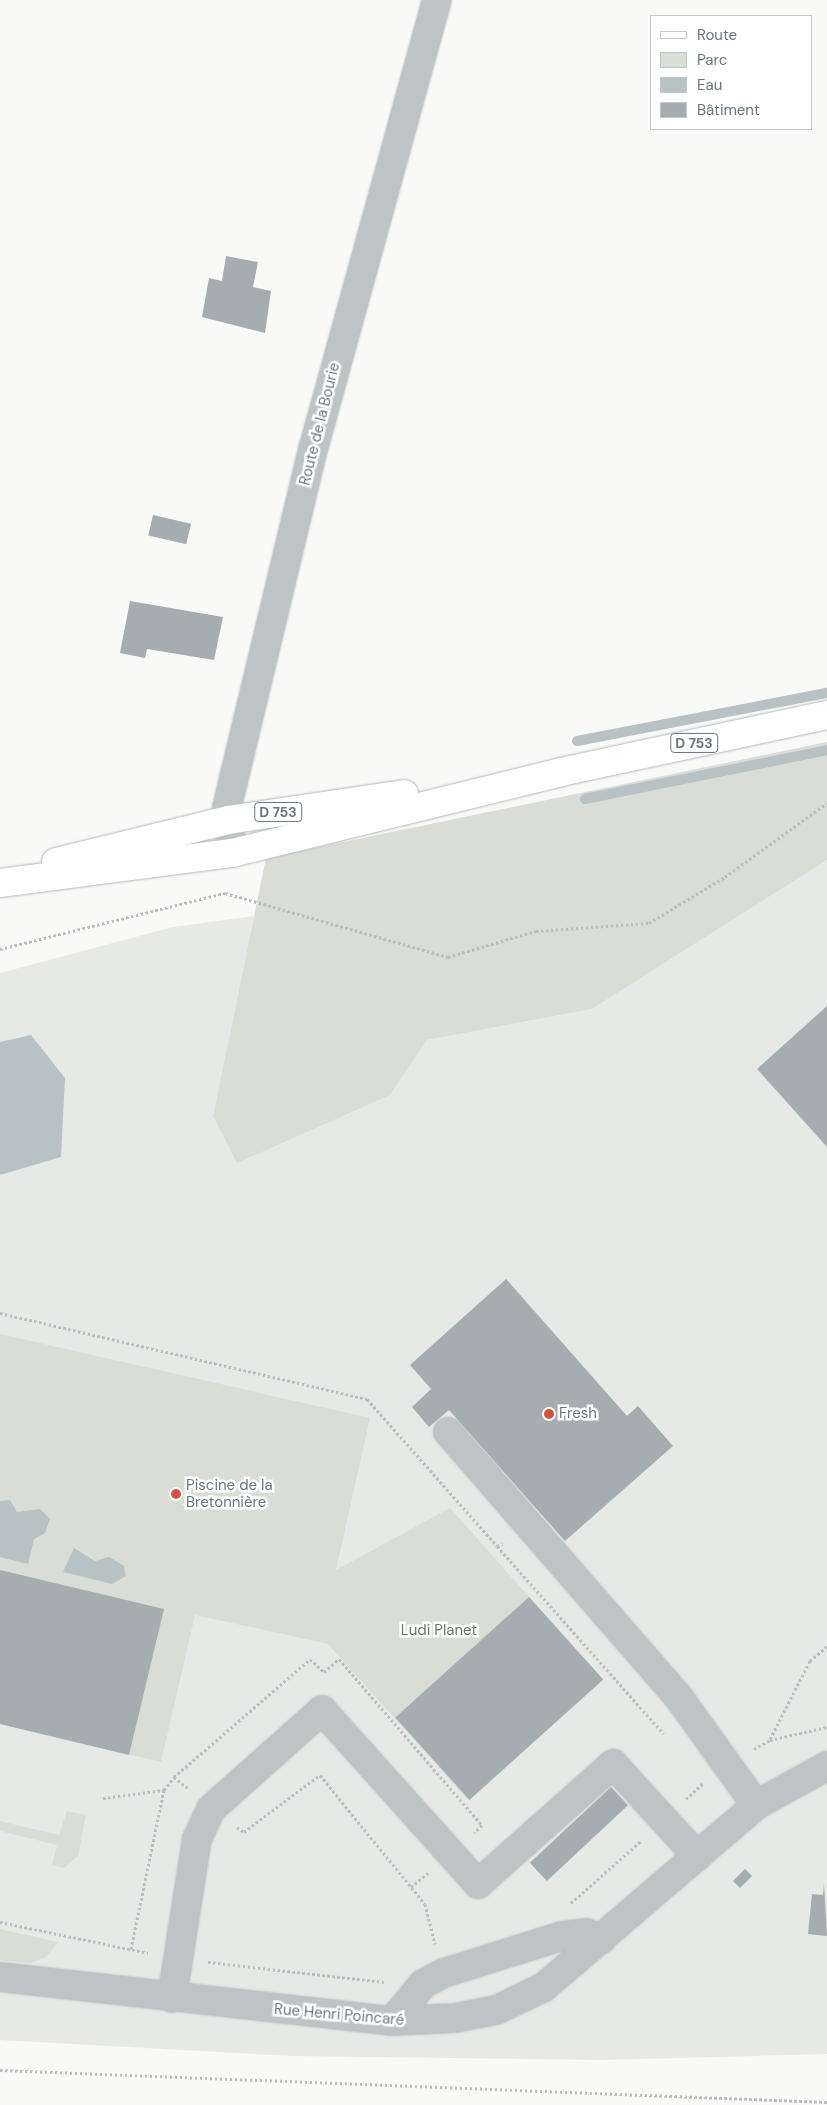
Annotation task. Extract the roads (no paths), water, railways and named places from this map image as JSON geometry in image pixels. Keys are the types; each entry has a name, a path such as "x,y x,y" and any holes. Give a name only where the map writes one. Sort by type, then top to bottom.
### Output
{"main road":[{"name":"D 753","path":"0,883 232,853 561,772 827,715"},
{"name":"D 753","path":"0,879 228,820 561,772"}],"street":[{"name":"Route de la Bourie","path":"232,853 227,807 314,446 437,0"},
{"path":"448,1432 677,1695 756,1805"},
{"path":"172,1998 196,1839 211,1809 322,1710 478,1884 613,1764 698,1856"},
{"name":"Rue Henri Poincaré","path":"0,1977 392,2022 455,2018 496,2010 544,1987 756,1805 827,1766"},
{"path":"392,2022 423,1984 444,1973 562,1936 586,1933 602,1939"}],"water":[{"path":"31,1035 65,1078 61,1157 0,1175 0,1042"},
{"path":"10,1500 17,1512 40,1509 50,1519 45,1533 34,1539 28,1564 0,1557 0,1501"},
{"path":"74,1548 95,1561 109,1557 124,1566 126,1576 112,1584 63,1572"}],"waterway":[{"path":"577,741 827,693"},
{"path":"585,799 827,750"}],"place":[{"name":"Fresh","path":"549,1414"},
{"name":"Piscine de la Bretonnière","path":"176,1494"}],"park label":[{"name":"Ludi Planet","path":"439,1631"}]}
